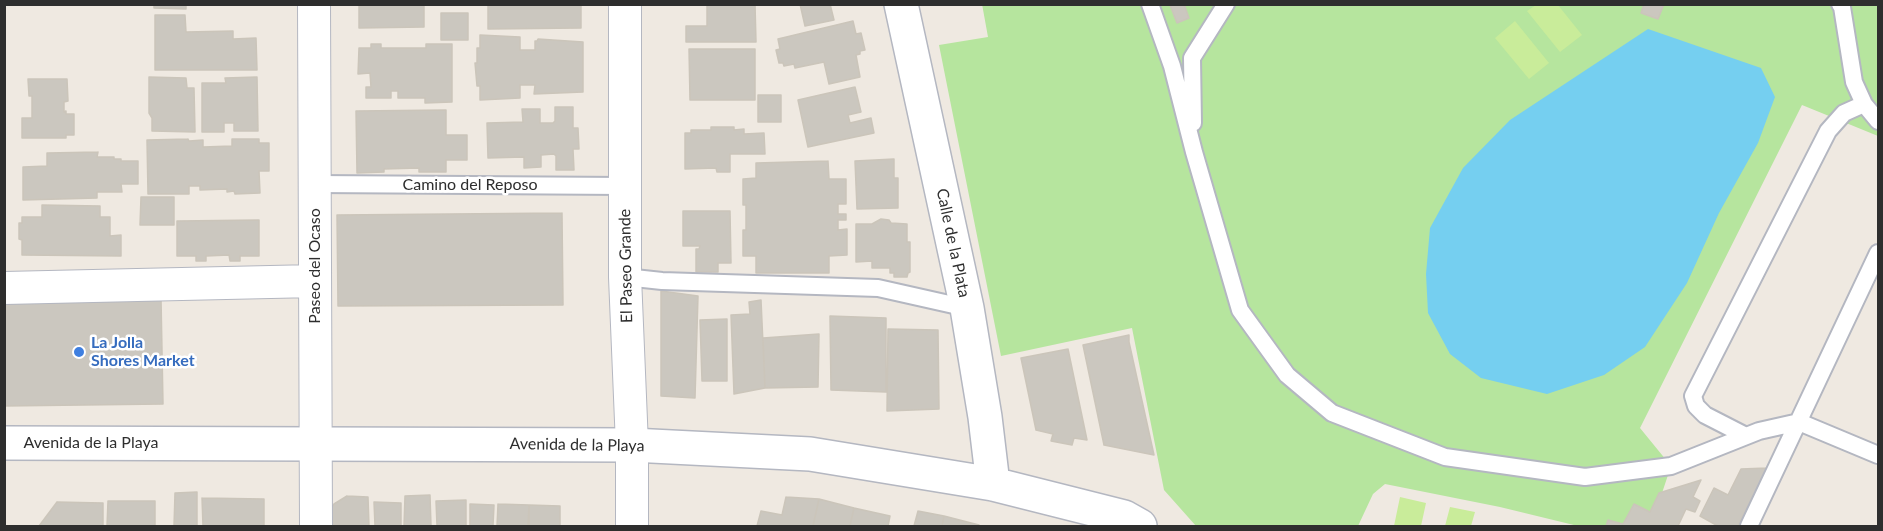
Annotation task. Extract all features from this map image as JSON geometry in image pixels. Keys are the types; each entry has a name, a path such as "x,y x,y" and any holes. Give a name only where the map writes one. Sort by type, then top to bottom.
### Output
{"street":[{"name":"Paseo del Ocaso","path":"314,4 316,526"},
{"name":"El Paseo Grande","path":"625,4 625,277 632,445 632,526"},
{"name":"Calle de la Plata","path":"901,4 967,308 985,417 993,484"},
{"path":"4,288 315,281"},
{"name":"Avenida de la Playa","path":"4,443 632,445 810,454 993,484 1124,517 1140,526"}],"lane":[{"path":"1150,4 1172,66 1194,152 1240,310 1287,375 1332,413 1445,457 1585,477 1671,466 1759,431 1799,422 1878,455"},
{"path":"1194,152 1192,58 1226,4"},
{"path":"1843,5 1854,82 1864,104 1878,121"},
{"path":"1746,436 1705,415 1696,406 1693,396 1828,131 1844,113 1864,104"},
{"name":"Camino del Reposo","path":"315,184 625,186"},
{"path":"1749,526 1878,253"},
{"path":"625,277 662,281 878,288 967,308"}],"green space":[{"path":"982,4 1878,5 1878,136 1802,105 1640,428 1671,466 1651,526 1578,526 1500,507 1385,484 1373,494 1358,526 1196,526 1164,490 1132,328 1001,356 939,45 988,37"},
{"path":"1536,5 1558,5 1582,35 1560,52 1527,11"},
{"path":"1515,21 1549,63 1529,79 1495,38"},
{"path":"1400,497 1426,503 1421,526 1394,526"},
{"path":"1450,507 1475,512 1471,526 1445,526"}],"water":[{"path":"1648,29 1761,68 1775,97 1758,143 1719,213 1687,283 1645,347 1604,375 1547,394 1481,378 1450,354 1428,313 1426,274 1430,228 1463,168 1510,120"}],"building":[{"path":"154,4 186,4 186,9 154,8"},
{"path":"359,4 424,4 424,27 359,28"},
{"path":"488,4 581,4 581,28 488,29"},
{"path":"707,4 755,4 756,42 686,42 686,26 707,26"},
{"path":"800,4 830,4 834,20 805,26"},
{"path":"1184,4 1189,18 1177,23 1170,5"},
{"path":"1644,4 1664,4 1658,19 1641,13"},
{"path":"441,13 468,13 468,40 441,40"},
{"path":"155,15 185,15 186,32 233,31 233,39 256,38 257,70 155,70"},
{"path":"853,21 856,34 861,33 865,50 856,55 860,77 829,84 824,62 795,68 794,64 784,66 783,63 779,63 776,50 780,49 778,39"},
{"path":"480,35 520,37 520,50 535,50 535,41 538,39 583,42 583,92 534,94 535,85 520,85 520,98 480,100 480,86 477,86 475,63 477,63 477,48 480,48"},
{"path":"371,44 381,44 381,48 426,48 426,44 452,44 452,102 425,103 425,98 398,98 398,91 391,91 391,98 366,98 366,87 371,87 370,73 358,74 359,48 371,48"},
{"path":"689,49 755,49 755,100 690,100"},
{"path":"149,77 186,78 187,88 194,88 195,132 152,131 152,118 149,113"},
{"path":"257,77 258,131 234,131 234,123 224,123 224,132 202,132 202,83 226,83 225,78"},
{"path":"28,79 67,79 68,101 64,102 64,112 74,114 74,135 66,135 66,138 22,138 22,118 32,118 32,96 29,96"},
{"path":"855,87 861,112 848,115 850,123 871,118 874,133 808,147 798,100"},
{"path":"758,95 781,95 781,122 758,122"},
{"path":"555,107 573,107 573,128 578,128 579,149 573,149 574,170 556,170 554,154 541,155 541,167 524,168 524,157 488,158 487,123 523,122 522,109 540,109 540,123 553,123"},
{"path":"446,110 446,135 467,135 467,160 446,160 446,172 419,172 419,168 384,169 384,172 357,173 356,111"},
{"path":"711,127 744,129 744,134 764,133 765,154 730,154 730,172 717,172 716,168 685,169 685,133 691,133 691,130 711,130"},
{"path":"188,139 189,141 203,140 203,147 232,146 232,139 259,139 259,143 269,143 269,171 259,171 260,193 235,194 234,191 227,192 227,189 200,190 200,186 189,186 189,194 148,194 147,140"},
{"path":"98,152 97,157 138,161 138,184 121,184 122,192 97,192 97,198 23,200 23,167 47,166 47,153"},
{"path":"894,159 894,178 898,178 898,208 857,209 855,161"},
{"path":"828,161 829,179 846,179 846,204 838,204 838,214 846,214 846,220 838,220 838,230 847,229 847,255 829,256 829,273 756,273 756,256 743,256 746,205 743,205 743,179 756,178 756,163"},
{"path":"141,197 174,197 174,225 140,225"},
{"path":"42,205 100,206 100,217 110,217 110,236 121,235 121,256 22,255 19,223 22,223 22,217 42,217"},
{"path":"683,211 730,211 731,263 718,263 718,272 696,272 696,249 700,246 683,246"},
{"path":"562,213 563,305 338,306 337,215"},
{"path":"881,219 889,220 891,223 907,224 907,242 910,242 910,272 907,277 894,277 894,273 890,273 890,268 872,268 872,261 856,262 856,224 872,224"},
{"path":"259,220 259,256 240,256 240,261 230,261 229,255 206,256 206,261 196,261 196,256 177,256 177,221"},
{"path":"661,291 698,296 695,398 661,396"},
{"path":"161,298 163,404 4,406 4,301"},
{"path":"761,300 765,388 734,394 731,315 750,314 749,302"},
{"path":"830,316 886,318 886,392 831,390"},
{"path":"727,319 727,381 702,381 700,320"},
{"path":"888,329 938,330 939,409 887,411"},
{"path":"819,334 818,387 765,388 763,338"},
{"path":"1129,335 1154,455 1104,445 1083,345"},
{"path":"1068,349 1087,440 1074,438 1072,445 1051,441 1053,434 1036,430 1021,358"},
{"path":"1767,468 1738,526 1718,526 1700,516 1714,488 1728,495 1741,469"},
{"path":"1701,480 1693,497 1700,501 1695,512 1686,509 1678,526 1606,526 1608,520 1623,524 1634,504 1650,512 1659,493"},
{"path":"197,492 197,526 174,526 175,493"},
{"path":"430,495 431,526 404,526 405,496"},
{"path":"347,496 368,497 369,526 327,526 326,514 334,504"},
{"path":"786,497 819,499 813,526 757,526 761,511 782,515"},
{"path":"202,498 264,499 264,526 203,526"},
{"path":"819,499 854,508 850,526 813,526"},
{"path":"466,500 466,526 437,526 436,501"},
{"path":"108,501 155,501 155,526 107,526"},
{"path":"57,502 103,503 103,526 39,526"},
{"path":"374,502 401,503 401,526 375,526"},
{"path":"470,504 494,505 493,526 470,526"},
{"path":"498,504 529,505 528,526 497,526"},
{"path":"529,505 560,506 560,526 529,526"},
{"path":"854,508 890,516 888,526 850,526"},
{"path":"918,511 944,516 942,526 914,526"},
{"path":"944,516 979,525 979,526 942,526"}],"place":[{"name":"La Jolla Shores Market","path":"79,352"}]}
